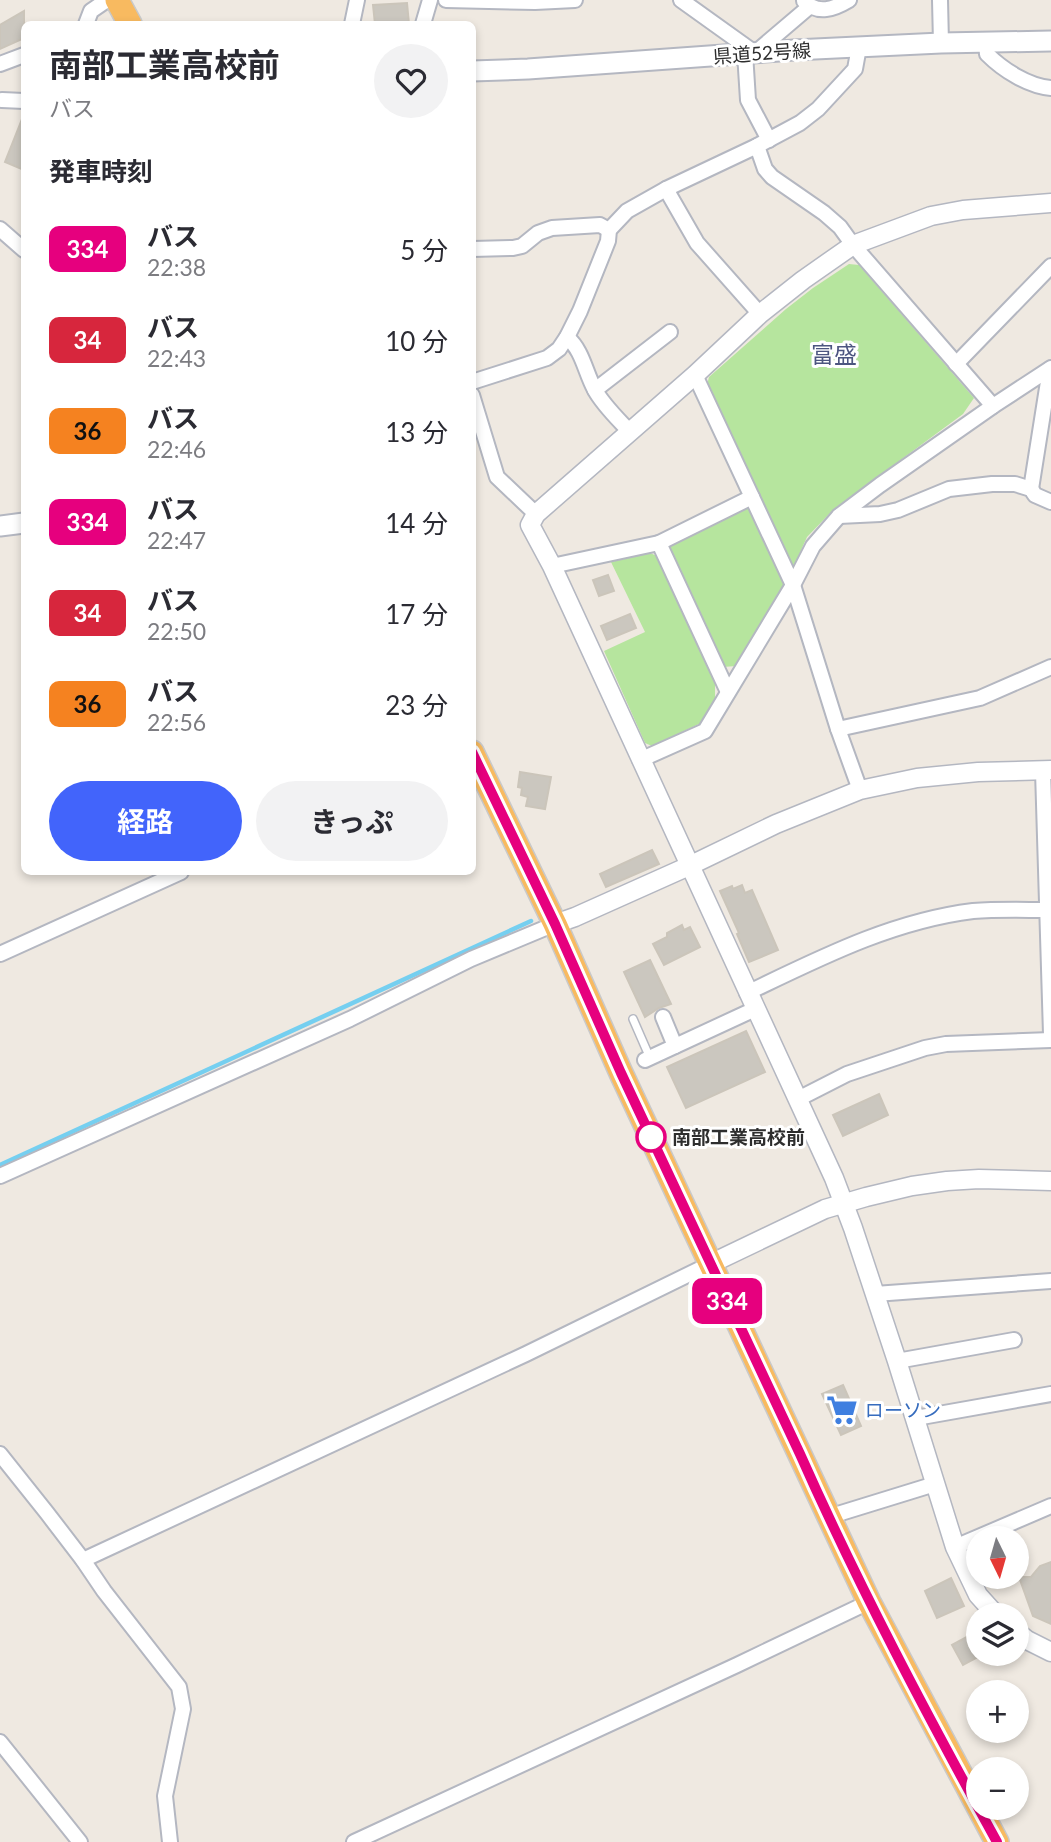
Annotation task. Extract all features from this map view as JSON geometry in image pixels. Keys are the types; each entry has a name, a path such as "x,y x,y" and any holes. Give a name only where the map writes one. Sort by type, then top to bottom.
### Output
{"highway":[{"path":"117,0 128,21"},
{"path":"476,760 555,924 621,1073 828,1517 869,1602 997,1842"}],"main road":[{"name":"県道52号線","path":"476,71 859,47 1051,41"},
{"path":"0,526 21,523"}],"street":[{"path":"87,21 91,11 107,0"},
{"path":"353,21 357,0"},
{"path":"424,21 430,0"},
{"path":"446,0 575,0"},
{"path":"681,0 750,53"},
{"path":"849,0 824,11 806,3 750,53 748,100 763,143 765,169 840,227 993,406"},
{"path":"940,0 941,44"},
{"path":"986,44 987,54 999,66 1032,83 1051,88"},
{"path":"476,381 547,358 559,349 597,273 609,230 627,211 800,123 818,109 855,69 859,47"},
{"path":"0,64 21,56"},
{"path":"1,100 21,101"},
{"path":"666,189 696,243 760,314"},
{"path":"985,1603 978,1595 956,1547 844,1202 552,566 530,525 536,513 695,375 760,314 853,245 931,216 963,210 1051,203"},
{"path":"476,250 523,246 538,233 552,228 600,225 609,230"},
{"path":"0,229 21,247"},
{"path":"956,364 1051,266"},
{"path":"595,390 670,332"},
{"path":"567,337 579,351 595,390 630,432"},
{"path":"640,760 705,731 813,547 839,516 993,406 1050,369"},
{"path":"1031,489 1050,369"},
{"path":"695,375 793,585 860,790"},
{"path":"476,408 497,477 536,513"},
{"path":"839,516 880,514 898,510 949,489 969,486 1015,484 1031,489 1035,495 1051,502"},
{"path":"552,566 659,542 752,497"},
{"path":"659,542 728,692"},
{"path":"838,729 980,698 1051,667"},
{"path":"0,1176 350,1019 471,959 575,917 776,824 860,790 917,778 978,772 1047,771 1051,1034"},
{"path":"0,954 174,875"},
{"path":"648,1059 675,1046 832,952 869,937 920,922 974,911 1048,910"},
{"path":"663,1017 675,1046"},
{"path":"798,1099 847,1074 925,1048 946,1044 1051,1040"},
{"path":"83,1560 526,1353 825,1209 912,1186 947,1181 1051,1181"},
{"path":"875,1294 1051,1281"},
{"path":"897,1361 1014,1340"},
{"path":"916,1418 1051,1394"},
{"path":"0,1454 179,1687 183,1709 165,1796 170,1842"},
{"path":"828,1517 935,1484"},
{"path":"956,1547 1051,1506"},
{"path":"354,1842 869,1602"},
{"path":"1029,1641 1051,1652"},
{"path":"0,1742 80,1842"}],"lane":[{"path":"633,1019 648,1059"}],"green space":[{"path":"849,264 859,265 974,398 963,414 834,509 807,537 793,568 707,385 709,377 786,309"},
{"path":"744,507 751,509 782,576 784,586 736,666 723,667 669,549 670,543"},
{"path":"650,553 657,556 715,682 715,700 701,723 652,746 645,743 604,651 645,632 611,562"}],"building":[{"path":"407,3 409,21 375,21 373,5"},
{"path":"24,11 21,39 0,49 0,25"},
{"path":"21,122 21,169 5,162"},
{"path":"608,575 614,591 599,596 593,580"},
{"path":"630,614 636,628 607,640 601,626"},
{"path":"520,772 551,777 545,809 526,806 528,797 521,795 522,788 518,787"},
{"path":"652,850 659,864 606,887 600,874"},
{"path":"742,885 745,893 752,890 778,950 749,962 720,891"},
{"path":"682,925 684,930 690,927 700,947 664,965 653,944"},
{"path":"650,960 671,1004 645,1017 624,972"},
{"path":"746,1031 765,1072 686,1108 667,1067"},
{"path":"879,1094 888,1115 843,1136 833,1115"},
{"name":"ローソン","path":"843,1385 861,1426 841,1435 822,1394"},
{"path":"1051,1562 1051,1624 1033,1616 1023,1589 1029,1589 1029,1577 1040,1566"},
{"path":"951,1578 964,1606 937,1618 925,1591"},
{"path":"966,1637 966,1663 963,1665 952,1645"}],"waterway":[{"path":"0,1165 531,921"}],"bus line":[{"name":"334","path":"476,760 555,924 621,1073 828,1517 869,1602 997,1842"}],"place":[{"name":"南部工業高校前","path":"651,1137"},
{"name":"ローソン","path":"842,1410"}],"district":[{"name":"富盛","path":"834,355"}]}
